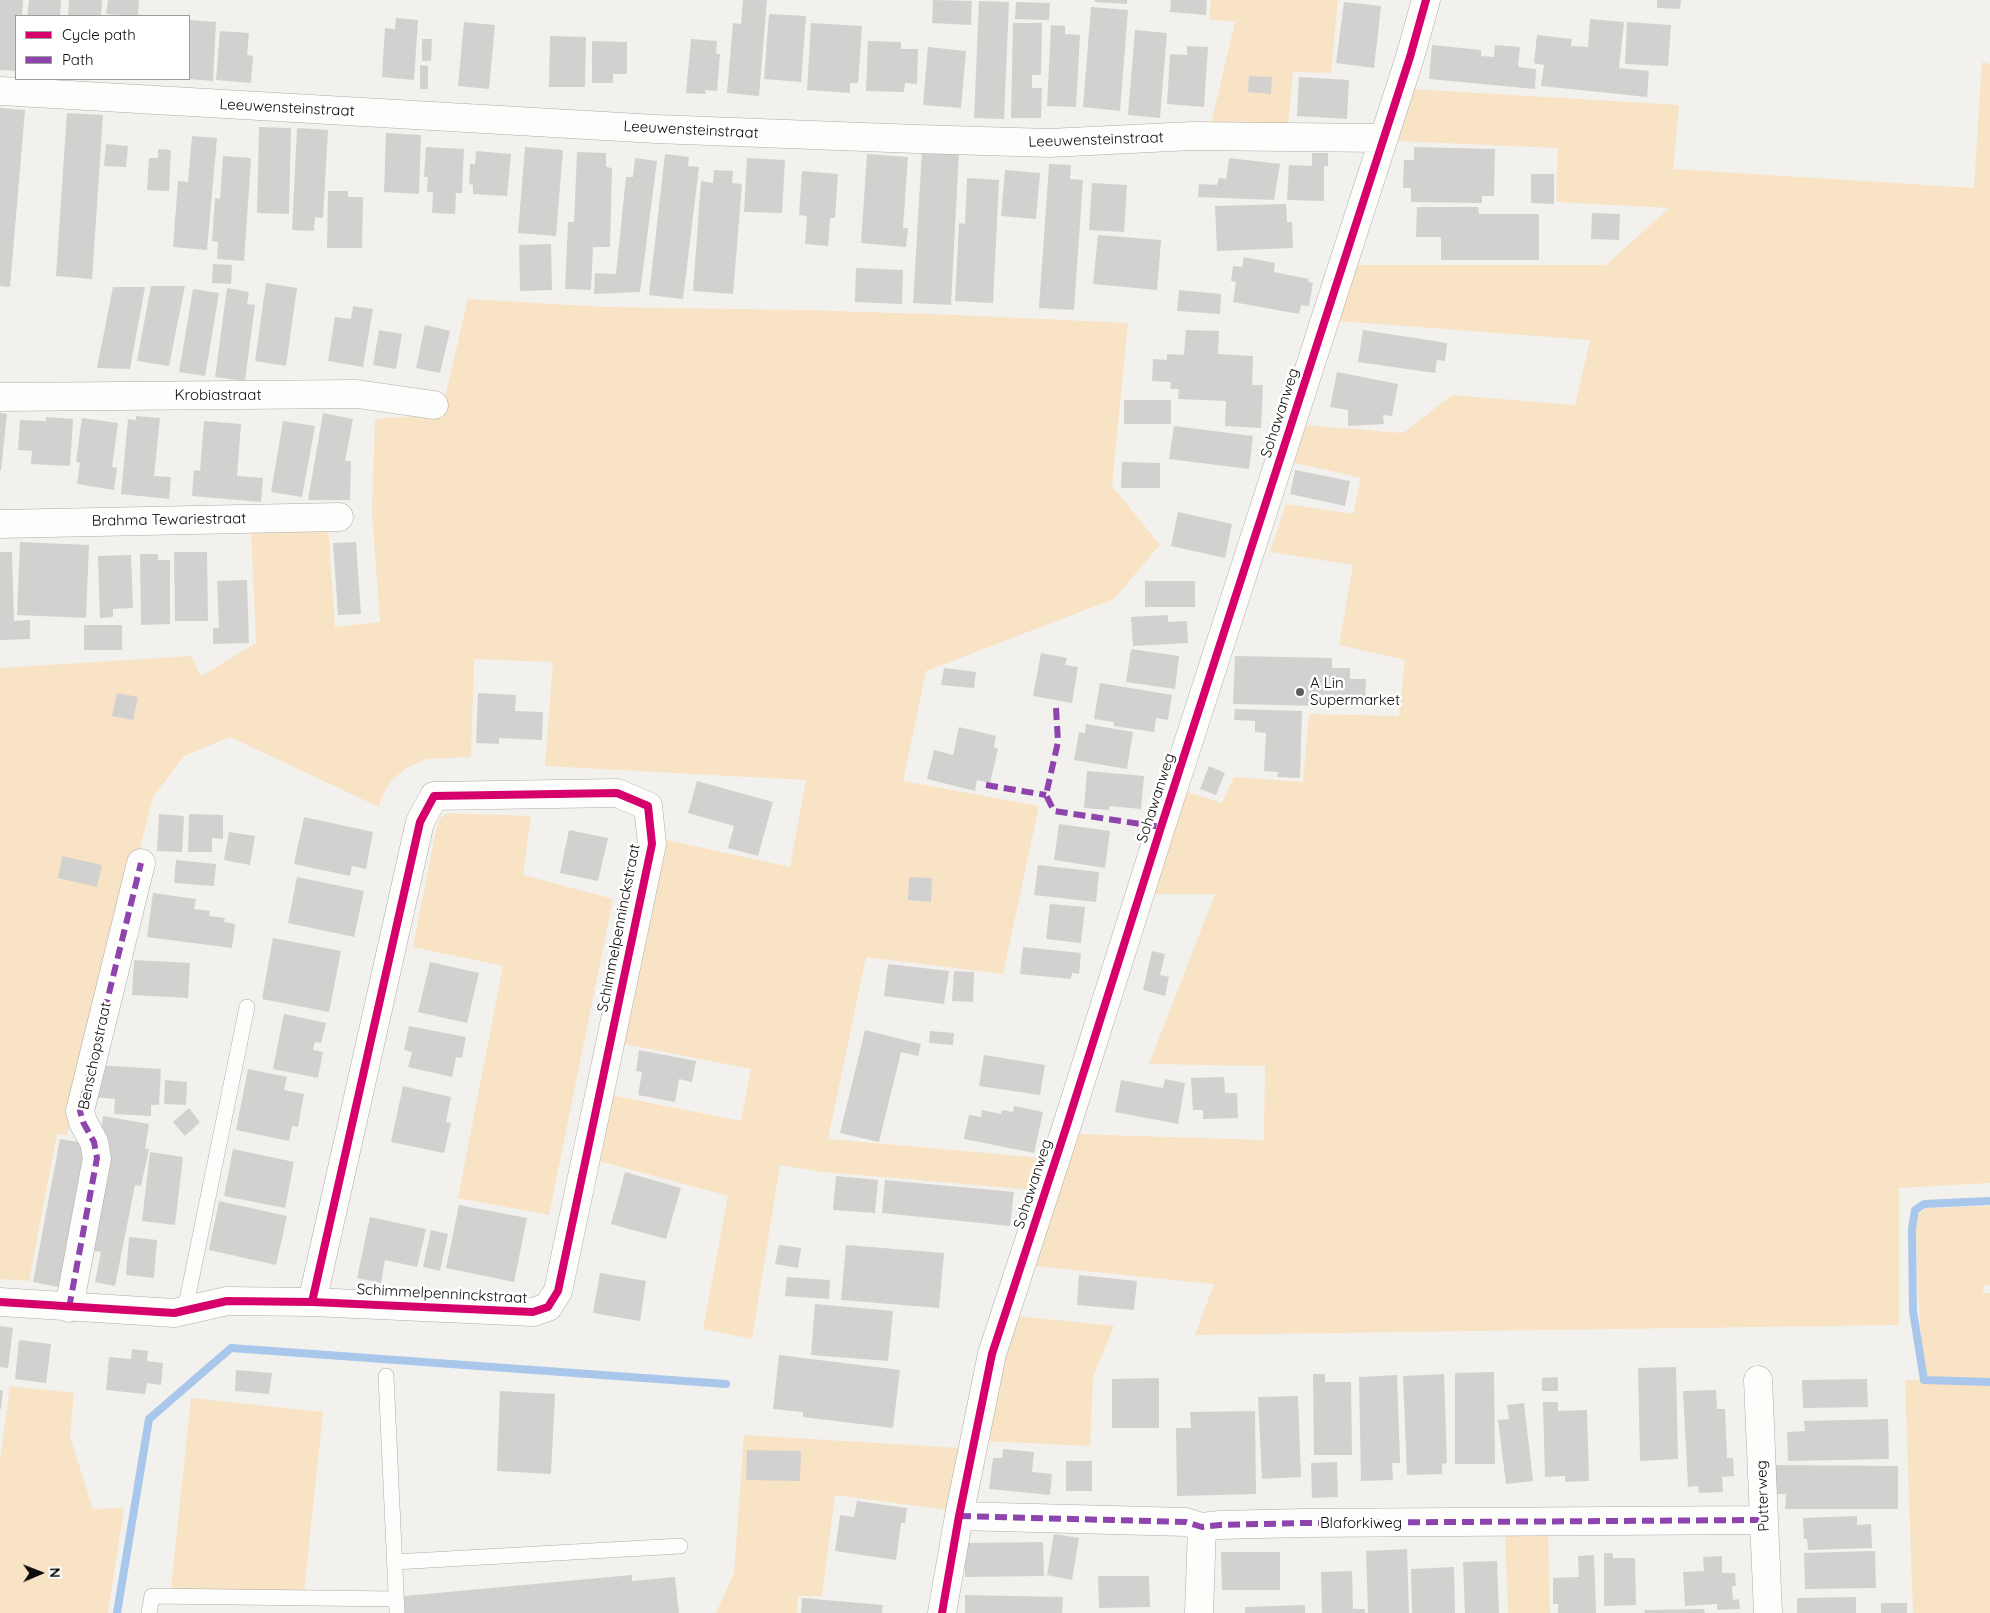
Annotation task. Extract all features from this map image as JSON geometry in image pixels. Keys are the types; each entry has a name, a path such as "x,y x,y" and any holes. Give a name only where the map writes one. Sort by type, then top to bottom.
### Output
{"street":[{"name":"Sohawanweg","path":"942,1613 959,1516 992,1354 1410,57 1426,0"},
{"name":"Leeuwensteinstraat","path":"0,92 656,129 916,140 1049,143 1192,136 1383,138"},
{"name":"Krobiastraat","path":"0,397 357,394 434,405"},
{"name":"Brahma Tewariestraat","path":"0,524 338,517"},
{"name":"Schimmelpenninckstraat","path":"0,1302 69,1308 174,1313 227,1301 312,1302 533,1312 548,1307 558,1291 652,844 648,806 617,793 434,796 420,822 312,1302"},
{"name":"Benschopstraat","path":"69,1308 97,1158 94,1142 83,1122 80,1111 140,863"},
{"name":"Putterweg","path":"1758,1380 1768,1613"},
{"name":"Blaforkiweg","path":"959,1516 1186,1522 1202,1527 1220,1524 1763,1520"},
{"path":"1199,1613 1202,1527"}],"lane":[{"path":"185,1310 247,1007"},
{"path":"149,1613 152,1596 396,1606 386,1376"},
{"path":"394,1562 680,1546"}],"shaded area":[{"path":"1211,0 1338,0 1331,73 1293,72 1288,125 1211,124 1235,22 1209,19"},
{"path":"1982,62 1990,64 1990,1183 1899,1188 1899,1325 1195,1335 1214,1284 1035,1266 1074,1134 1264,1140 1265,1066 1149,1064 1215,894 1153,894 1187,792 1222,803 1234,777 1303,782 1309,714 1399,716 1405,660 1339,645 1353,565 1270,552 1286,504 1353,514 1361,478 1292,462 1304,425 1403,433 1452,395 1575,405 1590,340 1338,321 1356,265 1606,265 1669,208 1556,202 1558,148 1395,141 1411,89 1679,105 1673,169 1974,188"},
{"path":"468,299 606,307 803,310 1128,323 1112,486 1160,545 1114,599 926,671 903,781 1039,806 1003,974 866,957 828,1139 1043,1158 1034,1190 823,1172 780,1165 752,1339 703,1329 728,1196 599,1161 611,1095 741,1121 751,1069 620,1043 662,839 790,867 806,780 545,766 553,662 474,659 471,757 426,759 406,768 392,780 384,792 379,807 230,737 184,756 153,797 67,1135 57,1134 29,1281 0,1279 0,668 191,656 201,676 256,643 251,526 328,525 335,627 380,622 372,512 375,419 441,414"},
{"path":"448,813 531,816 523,875 613,899 549,1215 458,1198 503,966 413,947 436,830 440,818"},
{"path":"1990,1206 1990,1285 1983,1286 1983,1293 1990,1293 1990,1613 1913,1613 1905,1380 1924,1380 1918,1296 1916,1226 1919,1214 1926,1208"},
{"path":"1017,1316 1114,1326 1093,1377 1090,1446 984,1441 998,1368"},
{"path":"10,1386 74,1393 70,1437 93,1509 124,1508 108,1613 0,1613 0,1461"},
{"path":"191,1398 323,1412 303,1602 171,1588"},
{"path":"744,1435 961,1448 947,1510 835,1495 822,1596 798,1596 797,1613 716,1613 734,1573"},
{"path":"1548,1530 1550,1613 1508,1613 1505,1531"}],"building":[{"path":"0,0 23,0 22,15 15,15 15,71 0,70"},
{"path":"29,0 61,0 60,15 27,15"},
{"path":"69,0 102,0 101,15 68,15"},
{"path":"108,0 139,0 138,15 106,14"},
{"path":"743,0 767,0 759,96 727,93 733,23 741,24"},
{"path":"933,0 972,1 971,25 932,23"},
{"path":"1095,0 1127,0 1127,4 1095,2"},
{"path":"1171,0 1207,0 1206,15 1170,12"},
{"path":"1657,0 1681,0 1680,9 1657,8"},
{"path":"979,1 1009,2 1004,119 974,118"},
{"path":"1016,2 1050,3 1049,20 1015,19"},
{"path":"1344,2 1381,6 1374,68 1336,63"},
{"path":"1091,7 1128,10 1120,111 1083,107"},
{"path":"769,14 806,16 801,82 764,79"},
{"path":"396,18 418,20 414,80 382,77 385,28 395,29"},
{"path":"1590,19 1624,22 1619,68 1649,71 1647,97 1541,86 1544,65 1534,63 1537,35 1572,39 1571,46 1588,47"},
{"path":"190,20 216,22 213,81 190,79"},
{"path":"464,22 495,25 489,89 458,86"},
{"path":"1627,22 1671,25 1668,66 1625,64"},
{"path":"811,23 862,26 858,83 850,83 850,93 807,90"},
{"path":"1013,23 1042,23 1041,75 1032,75 1032,88 1042,88 1041,118 1011,118"},
{"path":"1051,25 1065,26 1065,34 1080,35 1076,107 1047,106"},
{"path":"1135,30 1167,33 1160,118 1128,115"},
{"path":"220,31 249,33 247,55 253,56 251,83 216,80"},
{"path":"550,36 586,37 585,87 549,87"},
{"path":"422,39 432,39 431,61 422,61"},
{"path":"691,39 717,41 716,54 720,54 717,91 705,90 706,94 686,93"},
{"path":"592,41 627,42 627,74 613,74 613,83 592,83"},
{"path":"868,41 901,42 901,49 918,49 917,84 905,83 904,92 866,91"},
{"path":"1432,45 1481,50 1481,56 1494,57 1495,45 1520,47 1518,67 1536,69 1535,89 1429,79"},
{"path":"1187,46 1208,47 1204,107 1167,104 1170,54 1187,55"},
{"path":"928,47 966,51 961,108 923,105"},
{"path":"420,65 428,66 428,89 420,89"},
{"path":"1249,76 1272,77 1271,94 1248,92"},
{"path":"1299,77 1349,80 1347,119 1297,116"},
{"path":"0,108 25,110 10,287 0,286"},
{"path":"67,113 103,115 92,279 56,276"},
{"path":"259,127 291,128 289,214 257,213"},
{"path":"297,128 328,130 323,218 315,217 314,231 292,230"},
{"path":"386,133 421,135 419,194 384,192"},
{"path":"192,136 217,138 207,250 173,247 178,181 188,182"},
{"path":"106,144 128,146 126,167 104,166"},
{"path":"426,147 464,149 462,193 456,193 455,214 432,213 433,192 427,192 428,177 424,177"},
{"path":"525,147 563,150 556,236 518,233"},
{"path":"1414,147 1495,149 1494,196 1482,196 1482,203 1411,202 1411,188 1403,188 1404,160 1414,160"},
{"path":"158,149 171,150 169,191 147,190 149,158 158,158"},
{"path":"922,150 959,152 951,305 913,303"},
{"path":"476,151 511,154 507,196 473,194 473,185 469,184 470,164 475,164"},
{"path":"577,152 606,153 606,167 612,168 610,247 593,247 591,290 565,289 568,222 574,222"},
{"path":"1312,153 1328,153 1328,166 1324,166 1324,201 1287,200 1289,165 1312,166"},
{"path":"665,154 689,157 688,166 699,167 683,299 649,295"},
{"path":"867,154 908,157 903,228 908,228 906,247 861,243"},
{"path":"223,156 251,158 244,261 217,259 218,242 212,241 215,198 220,199"},
{"path":"635,158 657,161 640,292 594,294 595,273 616,274 626,177 633,177"},
{"path":"747,158 785,160 782,213 744,212"},
{"path":"1229,158 1280,164 1274,200 1198,197 1199,184 1217,185 1219,178 1226,179"},
{"path":"1049,164 1071,165 1070,179 1083,180 1074,310 1039,308"},
{"path":"714,170 733,171 732,183 742,184 733,294 693,291 701,181 713,183"},
{"path":"1005,170 1040,173 1036,219 1001,216"},
{"path":"802,171 838,174 835,218 830,218 828,246 805,244 807,216 799,215"},
{"path":"1531,174 1554,174 1554,204 1531,203"},
{"path":"967,178 999,180 993,303 955,301 959,223 965,224"},
{"path":"1092,183 1127,185 1124,232 1089,230"},
{"path":"328,191 348,191 348,197 363,197 362,248 327,248"},
{"path":"1286,204 1287,222 1292,222 1293,248 1217,251 1215,206"},
{"path":"1417,207 1478,207 1479,214 1539,214 1539,260 1441,260 1441,237 1416,237"},
{"path":"1592,213 1620,214 1619,240 1591,239"},
{"path":"1098,235 1161,240 1157,290 1093,284"},
{"path":"551,244 552,290 520,291 519,245"},
{"path":"1244,257 1275,263 1274,272 1309,279 1308,282 1313,283 1309,306 1301,305 1299,314 1233,302 1236,282 1231,281 1233,266 1242,267"},
{"path":"213,264 232,265 231,284 212,283"},
{"path":"856,268 903,270 902,304 855,302"},
{"path":"266,283 297,288 286,366 255,361"},
{"path":"151,286 185,286 169,366 137,361"},
{"path":"113,287 145,287 130,369 97,368"},
{"path":"227,288 249,292 247,304 255,305 245,381 215,377"},
{"path":"193,289 219,293 205,376 179,372"},
{"path":"1179,290 1221,294 1220,314 1177,311"},
{"path":"353,306 373,309 363,367 328,361 335,317 351,319"},
{"path":"425,325 450,331 440,373 416,368"},
{"path":"379,330 402,334 396,369 373,365"},
{"path":"1186,330 1219,331 1218,354 1253,356 1252,385 1263,385 1261,428 1225,426 1226,401 1178,399 1179,389 1170,389 1171,382 1152,381 1153,359 1167,360 1167,354 1184,355"},
{"path":"1363,330 1447,343 1445,361 1437,360 1435,373 1358,362"},
{"path":"1337,372 1398,384 1392,416 1383,415 1384,424 1348,426 1348,410 1330,407"},
{"path":"1124,400 1171,400 1171,424 1124,424"},
{"path":"0,413 7,414 1,470 0,470"},
{"path":"323,413 353,419 345,461 351,461 350,500 308,500"},
{"path":"136,416 160,418 154,476 171,477 169,499 121,494 128,419 136,420"},
{"path":"46,417 73,419 70,466 31,464 32,451 18,450 20,420 46,421"},
{"path":"82,418 118,423 112,467 117,468 114,490 77,484 80,463 76,462"},
{"path":"204,421 241,424 237,476 263,478 261,502 192,496 194,470 200,471"},
{"path":"283,421 315,426 302,497 271,492"},
{"path":"1174,426 1253,436 1249,469 1169,459"},
{"path":"1122,462 1160,463 1160,488 1121,488"},
{"path":"1295,470 1350,481 1345,506 1290,494"},
{"path":"1178,512 1232,524 1225,558 1171,546"},
{"path":"20,542 89,545 86,618 17,615"},
{"path":"356,542 361,614 338,615 333,543"},
{"path":"0,552 12,552 14,621 30,620 30,639 0,640"},
{"path":"174,552 207,552 208,621 175,621"},
{"path":"140,554 158,554 158,560 170,560 170,624 141,625"},
{"path":"131,555 133,608 113,609 113,617 100,618 98,556"},
{"path":"247,580 249,643 213,644 213,628 219,628 217,581"},
{"path":"1145,581 1195,581 1195,607 1145,607"},
{"path":"1168,615 1168,622 1187,621 1188,643 1133,646 1131,617"},
{"path":"84,625 122,625 122,650 84,650"},
{"path":"1131,649 1179,656 1175,689 1126,682"},
{"path":"1041,653 1067,658 1065,665 1078,667 1072,703 1033,696"},
{"name":"A Lin Supermarket","path":"1235,656 1332,658 1332,668 1350,668 1350,679 1366,679 1365,707 1233,704"},
{"path":"944,668 976,672 974,688 941,685"},
{"path":"1100,683 1172,695 1168,720 1156,718 1154,732 1114,726 1114,722 1094,719"},
{"path":"117,693 138,697 133,720 112,716"},
{"path":"478,693 516,695 515,711 543,712 542,740 499,738 499,744 476,743"},
{"path":"1235,709 1302,711 1300,778 1277,777 1278,772 1264,771 1266,733 1255,732 1255,721 1234,720"},
{"path":"1086,724 1133,732 1127,769 1074,760 1079,732 1085,733"},
{"path":"959,727 996,736 994,747 998,749 990,783 977,780 975,791 927,779 934,750 953,755"},
{"path":"1209,766 1225,773 1216,795 1200,789"},
{"path":"1087,771 1144,776 1141,809 1109,806 1109,810 1084,808"},
{"path":"697,781 773,802 758,856 728,848 734,826 688,813"},
{"path":"159,814 184,816 182,852 157,851"},
{"path":"189,814 223,815 223,839 212,838 212,852 188,852"},
{"path":"304,817 373,832 366,869 352,866 350,876 294,864"},
{"path":"1059,824 1110,831 1105,868 1054,860"},
{"path":"569,830 608,838 598,881 560,873"},
{"path":"229,832 255,836 250,865 224,860"},
{"path":"62,856 102,865 97,887 58,878"},
{"path":"176,860 216,864 214,886 174,883"},
{"path":"1038,865 1099,872 1096,902 1034,895"},
{"path":"297,877 364,891 354,937 288,923"},
{"path":"909,877 932,878 931,902 908,900"},
{"path":"153,893 196,899 194,909 210,911 209,916 225,918 224,922 235,924 232,948 147,937"},
{"path":"1050,904 1085,907 1081,943 1046,939"},
{"path":"273,938 341,951 329,1012 262,999"},
{"path":"1023,947 1081,953 1079,974 1072,973 1071,979 1020,974"},
{"path":"1152,951 1165,954 1160,975 1169,977 1165,996 1143,990"},
{"path":"134,960 190,963 188,998 132,995"},
{"path":"430,962 479,973 467,1023 418,1012"},
{"path":"888,964 949,971 944,1004 884,996"},
{"path":"954,971 974,972 973,1002 952,1001"},
{"path":"284,1014 326,1023 321,1043 315,1042 313,1050 323,1052 318,1078 273,1069"},
{"path":"409,1026 466,1037 462,1058 456,1057 452,1077 408,1067 412,1052 404,1050"},
{"path":"865,1030 921,1044 918,1056 901,1052 879,1142 840,1133"},
{"path":"930,1031 954,1033 953,1045 929,1043"},
{"path":"639,1050 696,1061 692,1082 679,1079 675,1102 638,1095 642,1072 636,1071"},
{"path":"984,1055 1045,1065 1040,1095 979,1086"},
{"path":"96,1065 161,1069 159,1105 151,1105 151,1116 114,1114 115,1099 94,1097"},
{"path":"248,1069 287,1077 284,1090 304,1094 298,1127 292,1126 289,1141 236,1130"},
{"path":"1224,1077 1225,1093 1237,1093 1238,1118 1203,1119 1203,1110 1193,1110 1191,1078"},
{"path":"1165,1079 1185,1083 1178,1124 1115,1112 1121,1080 1163,1088"},
{"path":"165,1080 187,1082 186,1105 164,1104"},
{"path":"403,1086 451,1097 446,1122 451,1123 444,1153 391,1142"},
{"path":"1014,1106 1043,1112 1034,1153 964,1139 969,1115 981,1117 982,1110 1001,1114 1002,1110 1013,1112"},
{"path":"189,1108 200,1122 185,1136 173,1122"},
{"path":"103,1116 149,1124 145,1149 149,1149 141,1186 135,1185 115,1286 95,1282 101,1252 86,1249 109,1141 100,1139"},
{"path":"60,1139 90,1144 63,1288 33,1282"},
{"path":"233,1149 294,1162 285,1208 224,1196"},
{"path":"150,1152 183,1157 175,1225 142,1221"},
{"path":"625,1172 681,1188 666,1239 611,1224"},
{"path":"836,1176 878,1180 875,1213 833,1210"},
{"path":"885,1180 1014,1192 1010,1226 882,1213"},
{"path":"219,1201 287,1216 276,1265 209,1250"},
{"path":"459,1205 527,1218 514,1282 446,1268"},
{"path":"370,1217 426,1229 417,1267 385,1260 381,1283 357,1278"},
{"path":"431,1230 448,1234 440,1271 423,1267"},
{"path":"129,1237 157,1240 154,1278 126,1275"},
{"path":"779,1245 801,1248 798,1268 775,1264"},
{"path":"846,1245 944,1253 939,1308 841,1300"},
{"path":"600,1273 646,1281 640,1321 593,1313"},
{"path":"1079,1275 1137,1281 1134,1310 1077,1305"},
{"path":"787,1277 830,1280 829,1299 785,1296"},
{"path":"815,1304 893,1311 888,1361 811,1355"},
{"path":"0,1326 13,1328 8,1368 0,1367"},
{"path":"19,1340 51,1344 46,1383 15,1379"},
{"path":"132,1349 148,1351 147,1361 163,1363 161,1385 147,1383 145,1394 106,1390 109,1357 131,1359"},
{"path":"779,1355 900,1370 893,1428 803,1417 803,1412 773,1409"},
{"path":"1676,1367 1678,1459 1640,1461 1638,1368"},
{"path":"236,1370 272,1373 269,1394 235,1391"},
{"path":"1494,1372 1495,1464 1455,1464 1455,1373"},
{"path":"1313,1374 1325,1374 1325,1382 1351,1382 1352,1455 1314,1455"},
{"path":"1444,1374 1447,1463 1442,1464 1442,1474 1407,1475 1403,1376"},
{"path":"1397,1375 1400,1463 1392,1463 1393,1480 1361,1481 1359,1377"},
{"path":"1558,1377 1558,1391 1542,1391 1542,1378"},
{"path":"1159,1378 1159,1428 1112,1428 1112,1379"},
{"path":"1867,1379 1868,1407 1803,1408 1802,1380"},
{"path":"0,1390 3,1391 1,1409 0,1409"},
{"path":"1716,1390 1717,1409 1725,1409 1727,1458 1733,1458 1734,1476 1722,1477 1723,1492 1699,1493 1698,1486 1688,1487 1683,1391"},
{"path":"500,1391 555,1394 551,1474 497,1471"},
{"path":"1298,1396 1301,1477 1262,1479 1258,1397"},
{"path":"1543,1402 1558,1402 1558,1411 1587,1410 1589,1481 1565,1482 1565,1476 1545,1477"},
{"path":"1524,1403 1533,1481 1506,1484 1498,1420 1509,1419 1507,1405"},
{"path":"1255,1411 1256,1494 1177,1496 1176,1428 1191,1428 1190,1412"},
{"path":"1888,1419 1889,1459 1788,1461 1787,1432 1805,1431 1804,1421"},
{"path":"1003,1449 1034,1452 1032,1472 1052,1474 1050,1495 989,1489 993,1458 1002,1458"},
{"path":"747,1450 801,1451 800,1481 746,1480"},
{"path":"1066,1461 1092,1461 1092,1491 1066,1491"},
{"path":"1337,1462 1338,1497 1312,1498 1311,1463"},
{"path":"1772,1465 1898,1466 1898,1509 1785,1509 1786,1494 1772,1494"},
{"path":"857,1501 907,1508 905,1523 901,1523 896,1560 835,1551 840,1515 854,1517"},
{"path":"1857,1516 1857,1525 1871,1524 1872,1548 1808,1550 1807,1539 1804,1539 1803,1518"},
{"path":"1054,1534 1079,1538 1072,1580 1047,1575"},
{"path":"1043,1542 1044,1576 965,1577 964,1543"},
{"path":"1407,1549 1409,1613 1368,1613 1366,1551"},
{"path":"1875,1551 1876,1588 1805,1589 1804,1553"},
{"path":"1221,1552 1280,1552 1280,1590 1222,1590"},
{"path":"1604,1553 1613,1553 1613,1558 1635,1558 1636,1605 1604,1606"},
{"path":"1594,1555 1596,1613 1558,1613 1558,1604 1553,1604 1553,1578 1579,1577 1578,1556"},
{"path":"1722,1556 1722,1573 1735,1573 1736,1586 1732,1586 1733,1600 1739,1599 1740,1609 1717,1610 1717,1604 1685,1606 1683,1572 1704,1571 1703,1557"},
{"path":"1497,1561 1499,1613 1465,1613 1463,1562"},
{"path":"1454,1567 1455,1613 1412,1613 1411,1569"},
{"path":"1352,1571 1353,1609 1365,1609 1365,1613 1322,1613 1321,1572"},
{"path":"632,1575 632,1581 675,1577 679,1613 405,1613 404,1596"},
{"path":"1098,1576 1149,1576 1150,1607 1099,1608"},
{"path":"965,1595 1063,1597 1062,1613 965,1613"},
{"path":"1856,1597 1856,1613 1797,1613 1797,1598"},
{"path":"802,1598 883,1605 882,1613 801,1613"},
{"path":"1881,1603 1907,1603 1907,1613 1881,1613"},
{"path":"1305,1605 1305,1613 1245,1613 1245,1607"},
{"path":"1704,1609 1705,1613 1645,1613 1644,1610"}],"waterway":[{"path":"1990,1201 1924,1204 1915,1210 1912,1229 1913,1311 1924,1380 1990,1382"},
{"path":"117,1613 149,1419 231,1348 726,1384"}],"marked path":[{"path":"1056,708 1058,742 1046,795 1054,811 1161,827"},
{"path":"986,785 1046,795"},
{"path":"69,1308 97,1158 94,1142 83,1122 80,1111 141,863"},
{"path":"959,1516 1186,1522 1202,1527 1303,1523 1763,1520"}],"cycle path":[{"path":"942,1613 959,1516 992,1354 1410,57 1426,0"},
{"path":"0,1302 174,1313 227,1301 312,1302 533,1312 548,1307 558,1291 652,844 648,806 617,793 434,796 420,822 312,1302"}],"place":[{"name":"A Lin Supermarket","path":"1300,692"}]}
